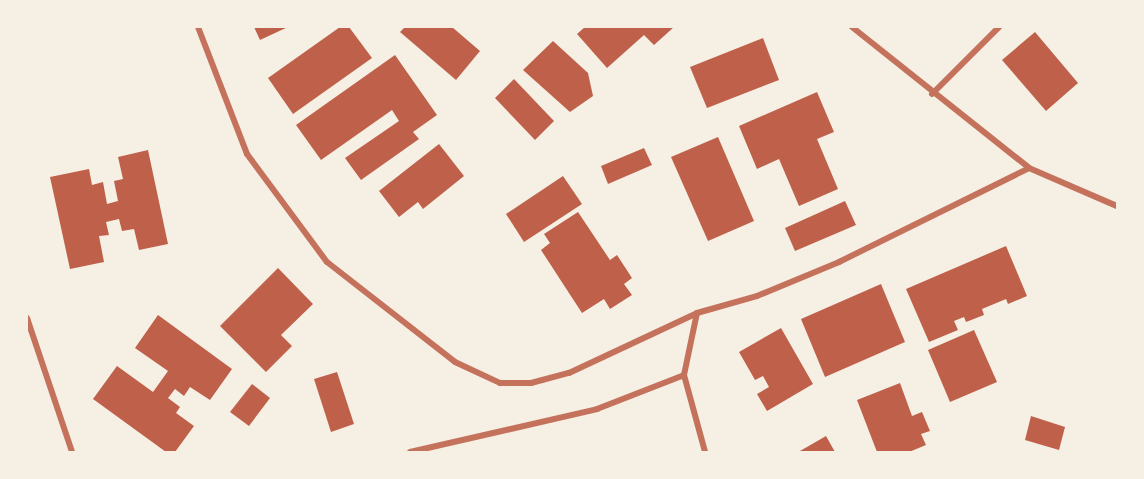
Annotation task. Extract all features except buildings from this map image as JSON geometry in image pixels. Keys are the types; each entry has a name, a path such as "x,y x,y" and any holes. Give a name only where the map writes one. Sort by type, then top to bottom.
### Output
{"street":[{"path":"198,27 247,154 327,262 455,362 500,383 531,383 568,373 697,313 757,296 839,262 1029,168"},
{"path":"852,27 932,94 1029,168 1117,206"},
{"path":"932,94 999,27"},
{"path":"697,313 684,375 705,452"},
{"path":"27,318 72,452"},
{"path":"410,452 597,409 684,375"}]}
